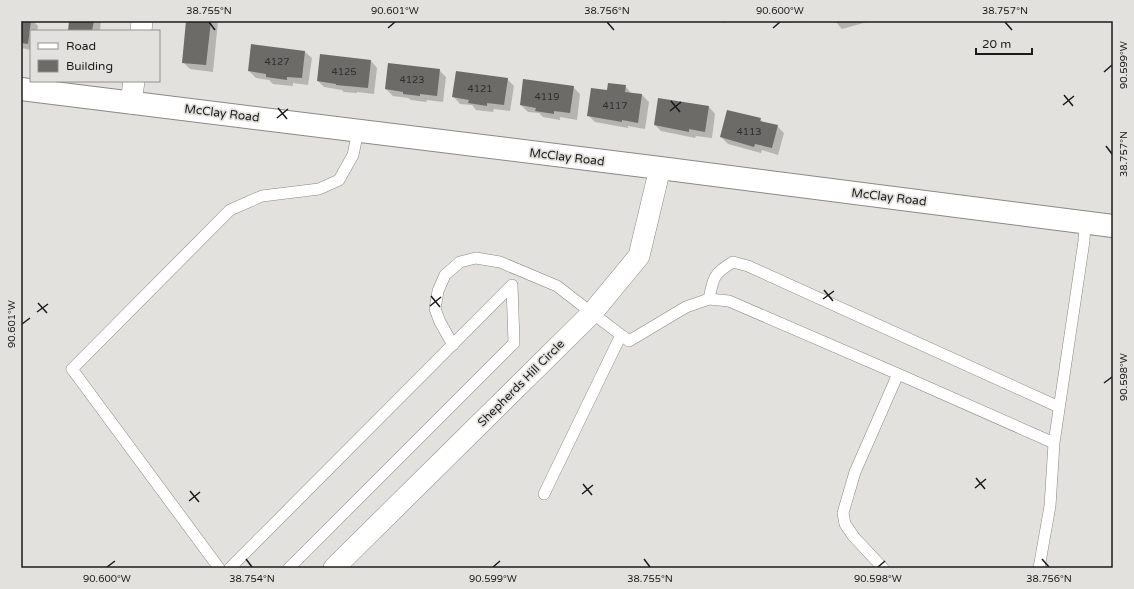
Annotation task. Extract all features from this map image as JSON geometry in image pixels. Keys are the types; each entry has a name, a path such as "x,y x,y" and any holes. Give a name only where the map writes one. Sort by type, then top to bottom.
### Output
{"main road":[{"name":"McClay Road","path":"21,89 1085,221 1113,226"}],"street":[{"path":"131,103 134,82"},
{"name":"Shepherds Hill Circle","path":"334,568 592,313 639,256 660,168"}],"lane":[{"path":"220,568 72,369 230,210 262,196 319,189 339,180 353,155 358,131"},
{"path":"1039,568 1050,506 1054,443 1084,242 1085,221"},
{"path":"453,345 440,322 435,309 438,291 445,275 460,262 476,258 500,262 557,286 629,341 686,307 709,299 729,302 898,374 1054,443"},
{"path":"709,299 713,280 722,268 733,262 748,266 1059,407"},
{"path":"230,568 453,345 524,271"},
{"path":"289,568 514,343 512,285"},
{"path":"544,494 621,335"},
{"path":"883,568 845,524 843,513 855,472 898,374"}],"building":[{"path":"21,21 31,21 28,44 21,43"},
{"path":"69,21 94,21 92,30 68,30"},
{"path":"186,21 211,21 206,65 182,63"},
{"path":"251,44 305,51 302,78 287,77 287,80 266,77 266,74 248,71"},
{"path":"320,54 371,60 368,88 336,85 317,81"},
{"path":"388,63 440,69 437,96 403,94 403,92 385,89"},
{"path":"456,71 508,78 504,105 487,103 487,106 468,103 469,100 452,97"},
{"path":"523,79 574,86 570,113 554,111 554,114 535,111 536,108 520,105"},
{"path":"608,83 626,85 625,92 642,94 638,123 587,116 591,88 607,90"},
{"path":"658,98 709,106 705,132 689,129 689,132 654,125"},
{"path":"727,110 761,118 760,121 778,125 772,148 755,144 754,147 720,137"}]}
